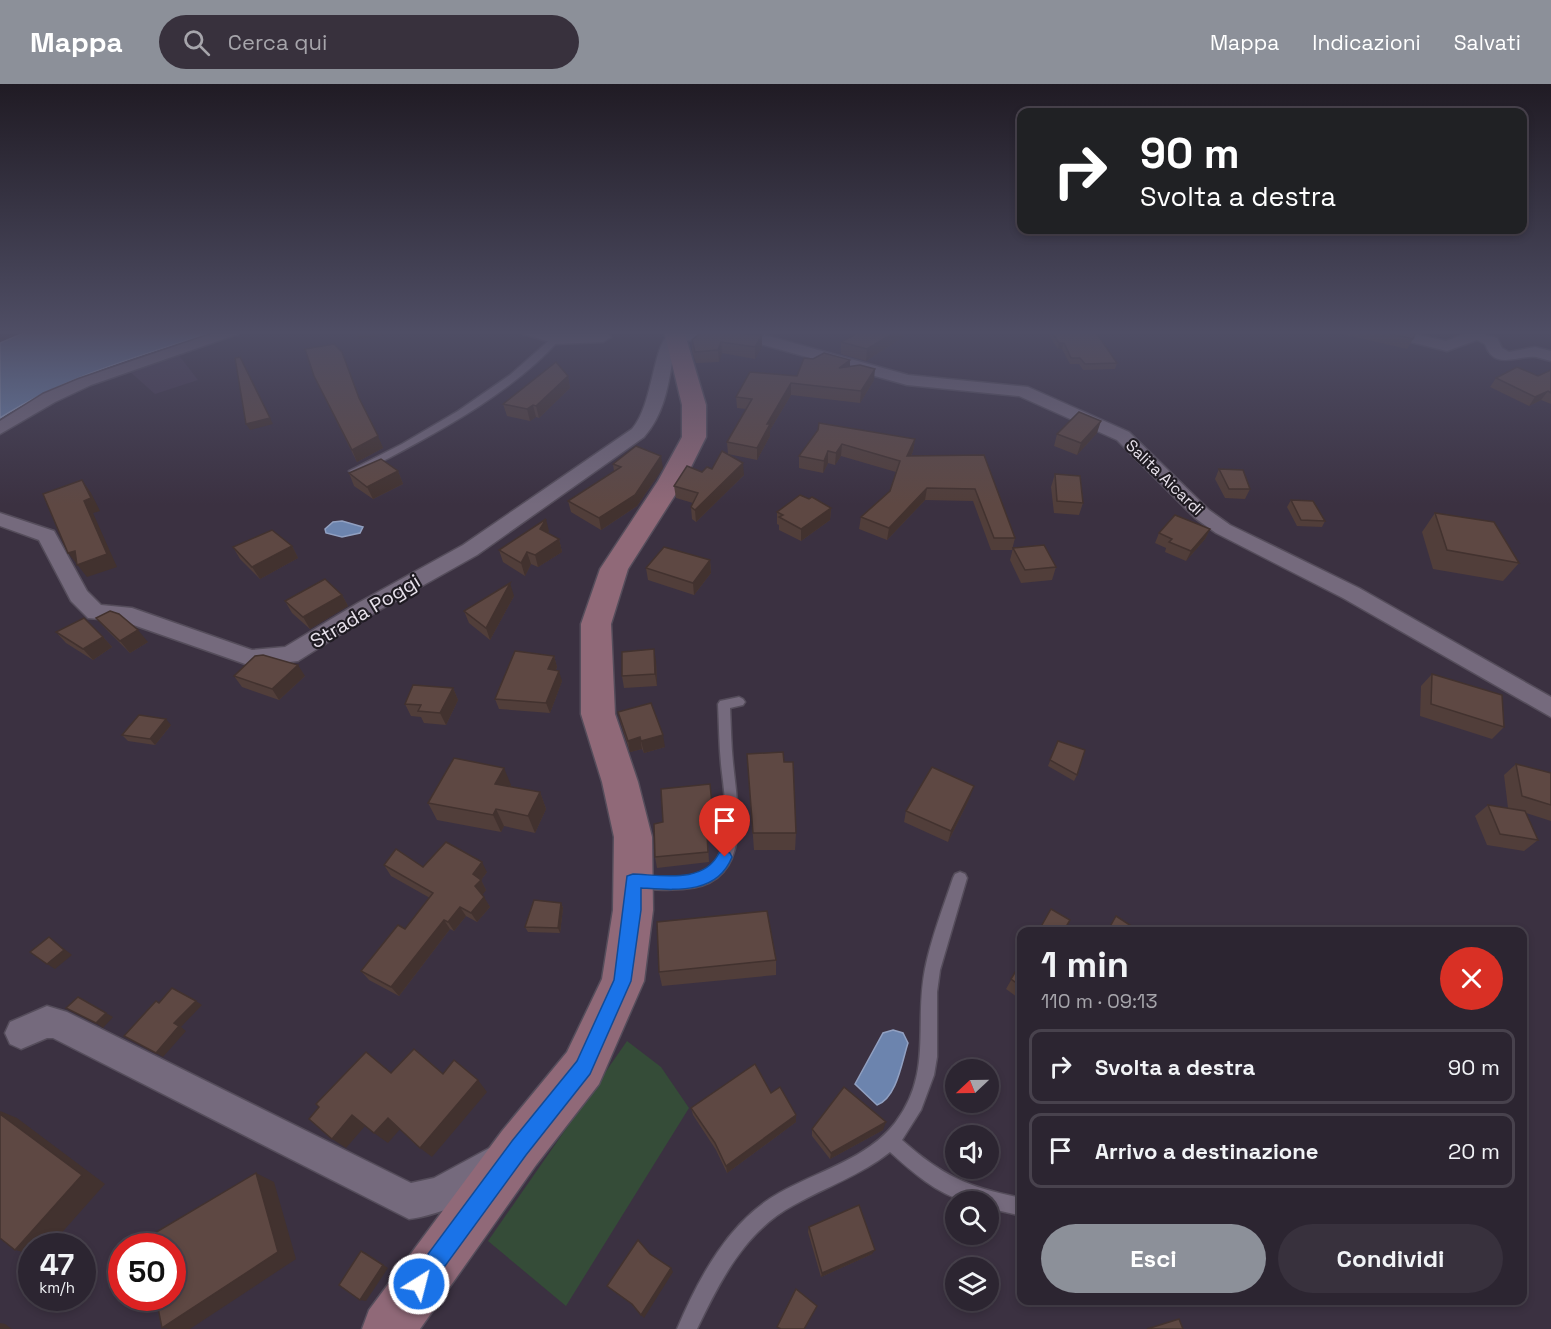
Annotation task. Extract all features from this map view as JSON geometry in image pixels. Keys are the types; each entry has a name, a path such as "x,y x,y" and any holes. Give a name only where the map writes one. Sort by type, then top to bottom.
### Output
{"main road":[{"path":"388,1329 519,1148 583,1068 623,981 633,910 633,837 628,810 598,714 595,664 596,624 614,569 671,481 694,437 696,428 694,405 690,389"}],"street":[{"path":"0,429 49,398 69,389"},
{"name":"Strada Poggi","path":"0,519 47,536 79,596 96,613 133,615 252,658 290,655 383,598 471,550 638,433 652,414 658,389"},
{"name":"Salita Aicardi","path":"992,389 1022,391 1123,436 1202,514 1223,529 1351,593 1551,708"},
{"path":"21,1033 47,1022 56,1023 409,1201 420,1201 446,1191 519,1148"}],"lane":[{"path":"354,471 391,455 491,389"},
{"path":"633,881 691,882 713,875 721,867 730,841 733,799 728,774 724,704 739,702"},
{"path":"687,1329 709,1282 730,1250 769,1210 867,1156 890,1141 901,1129 918,1095 929,1059 933,968 960,878"},
{"path":"890,1141 936,1180 961,1192 1017,1206"}],"shaded area":[{"path":"149,389 170,389 155,394"}],"green space":[{"path":"627,1041 661,1067 689,1108 566,1306 488,1241"}],"water":[{"path":"0,389 53,389 25,403 0,418"},
{"path":"342,521 363,527 360,533 342,537 326,533 325,529 333,522"},
{"path":"893,1030 903,1033 908,1043 894,1087 884,1101 877,1105 855,1084 883,1033"}],"building":[{"path":"240,389 256,389 270,418 246,424"},
{"path":"321,389 356,389 378,436 352,450"},
{"path":"522,389 554,389 536,406 533,405 527,409 503,404"},
{"path":"740,389 787,389 767,424 770,424 757,448 727,442 752,399 736,397"},
{"path":"1519,389 1551,389 1551,393 1548,391 1535,397"},
{"path":"1079,412 1101,421 1081,443 1057,434"},
{"path":"819,423 915,439 907,456 984,455 1015,538 994,538 975,489 927,488 889,528 861,517 890,491 900,461 842,444 836,453 828,451 824,461 799,456 818,430"},
{"path":"636,446 661,456 635,495 599,518 568,501 621,467 613,464"},
{"path":"722,451 743,463 695,510 691,507 698,493 674,486 687,466 702,472 707,467 712,469"},
{"path":"381,459 398,471 367,487 349,473"},
{"path":"1219,469 1243,470 1250,489 1229,489"},
{"path":"1055,474 1080,476 1083,503 1057,501"},
{"path":"82,480 91,498 84,501 107,554 77,565 75,551 68,553 43,494"},
{"path":"800,495 809,499 812,497 831,508 801,529 779,517 783,515 777,512"},
{"path":"1291,500 1313,501 1325,521 1301,520"},
{"path":"1435,513 1494,522 1519,563 1447,550"},
{"path":"1175,515 1210,529 1191,551 1169,542 1172,539 1159,533"},
{"path":"546,519 540,529 559,539 535,555 527,552 521,563 499,550"},
{"path":"272,530 292,546 252,567 233,547"},
{"path":"1044,545 1056,567 1025,570 1013,548"},
{"path":"664,547 710,560 693,583 646,568"},
{"path":"325,579 342,595 303,617 285,601"},
{"path":"510,583 486,628 464,611"},
{"path":"110,611 119,614 138,630 120,641 96,618"},
{"path":"84,618 103,637 83,649 56,632"},
{"path":"654,649 655,674 622,676 622,652"},
{"path":"515,651 554,656 548,669 559,671 546,703 495,699"},
{"path":"263,655 298,665 272,689 234,676 255,656"},
{"path":"1432,674 1502,695 1504,727 1431,704"},
{"path":"413,685 453,688 440,713 418,711 421,705 405,704"},
{"path":"651,703 663,735 641,741 640,737 628,741 618,712"},
{"path":"139,715 166,719 150,739 122,735"},
{"path":"1058,741 1085,750 1077,775 1050,760"},
{"path":"783,752 784,762 793,762 796,833 753,833 747,754"},
{"path":"454,758 504,768 495,784 540,792 528,816 496,809 493,815 428,803"},
{"path":"1516,764 1551,773 1551,805 1522,796"},
{"path":"932,767 974,786 951,831 906,811"},
{"path":"710,784 713,815 706,816 708,852 655,857 654,824 663,822 661,789"},
{"path":"1488,805 1525,811 1538,840 1500,834"},
{"path":"446,842 482,862 473,874 481,880 475,886 484,897 471,913 460,907 448,922 444,920 391,987 361,971 398,925 405,929 433,893 384,865 396,849 423,867"},
{"path":"534,900 561,903 558,928 525,927"},
{"path":"1051,909 1070,920 1066,927 1041,927"},
{"path":"767,911 776,960 659,972 657,922"},
{"path":"1116,916 1133,927 1110,927"},
{"path":"49,937 64,950 47,964 30,952"},
{"path":"1017,969 1017,983 1011,979"},
{"path":"172,988 196,1001 174,1023 179,1026 156,1053 124,1036 156,1001 159,1003"},
{"path":"78,997 106,1013 96,1023 66,1008"},
{"path":"414,1049 443,1074 454,1060 478,1080 420,1148 388,1118 374,1133 352,1115 332,1139 309,1119 319,1107 316,1104 366,1052 391,1073"},
{"path":"755,1064 771,1093 780,1087 796,1115 726,1166 715,1143 691,1108"},
{"path":"844,1087 886,1122 831,1153 812,1129"},
{"path":"0,1114 82,1175 30,1233 18,1233 18,1247 15,1250 0,1238"},
{"path":"256,1173 278,1252 162,1328 159,1311 186,1311 186,1233 155,1233"},
{"path":"859,1205 875,1250 822,1273 809,1227"},
{"path":"638,1240 650,1254 671,1268 641,1315 632,1304 607,1286"},
{"path":"361,1251 383,1265 360,1300 339,1285"},
{"path":"796,1289 817,1306 804,1329 781,1329 777,1327"},
{"path":"1179,1319 1183,1329 1147,1329"}],"route":[{"path":"419,1284 519,1148 583,1068 623,981 633,910 633,881 672,883 703,879 713,875 721,867 725,857"}]}
